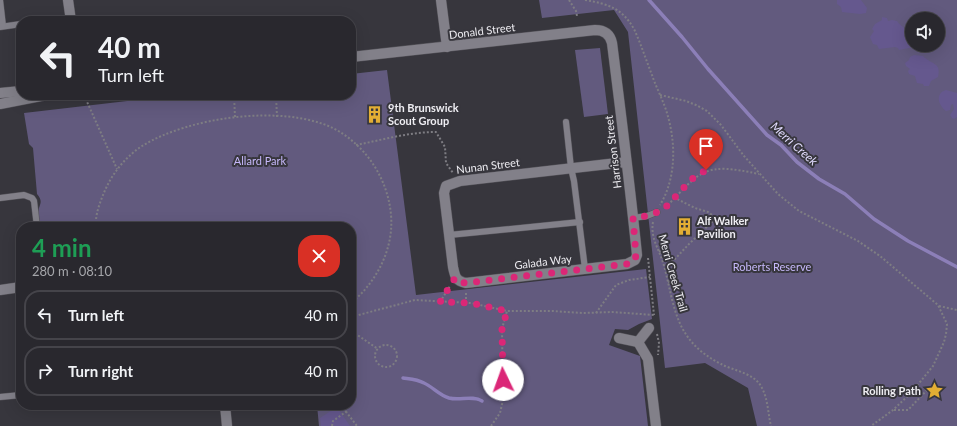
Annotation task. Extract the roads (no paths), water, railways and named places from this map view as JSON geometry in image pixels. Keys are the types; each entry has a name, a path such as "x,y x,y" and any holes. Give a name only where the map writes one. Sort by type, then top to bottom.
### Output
{"street":[{"path":"68,0 70,16"},
{"path":"441,0 447,47"},
{"name":"Donald Street","path":"356,56 595,30 600,30 608,34 612,41"},
{"name":"Harrison Street","path":"612,41 633,218 636,255 635,260"},
{"path":"0,93 16,91"},
{"path":"0,104 20,100"},
{"name":"Nunan Street","path":"455,278 444,193 446,186 460,181 626,162"},
{"name":"Galada Way","path":"455,278 460,282 466,283 627,264 635,260"},
{"path":"0,290 16,288"},
{"path":"638,342 653,329"},
{"path":"619,338 638,342 648,359 656,426"},
{"path":"225,410 227,426"}],"lane":[{"path":"0,0 2,26 16,25"},
{"path":"566,122 585,269"},
{"path":"0,198 24,195 32,198 34,201 36,222"},
{"path":"633,218 647,216 657,212"},
{"path":"449,235 580,222"},
{"path":"0,397 16,395"}],"waterway":[{"name":"Merri Creek","path":"649,0 767,135 781,145 797,162 819,179 845,194 874,219 908,241 957,267"},
{"path":"403,378 414,379 421,382 449,398 474,398 482,401"}],"place":[{"name":"9th Brunswick Scout Group","path":"375,114"},
{"name":"Alf Walker Pavilion","path":"684,227"},
{"name":"Rolling Path","path":"934,391"}],"park label":[{"name":"Allard Park","path":"260,161"},
{"name":"Roberts Reserve","path":"772,267"}]}
